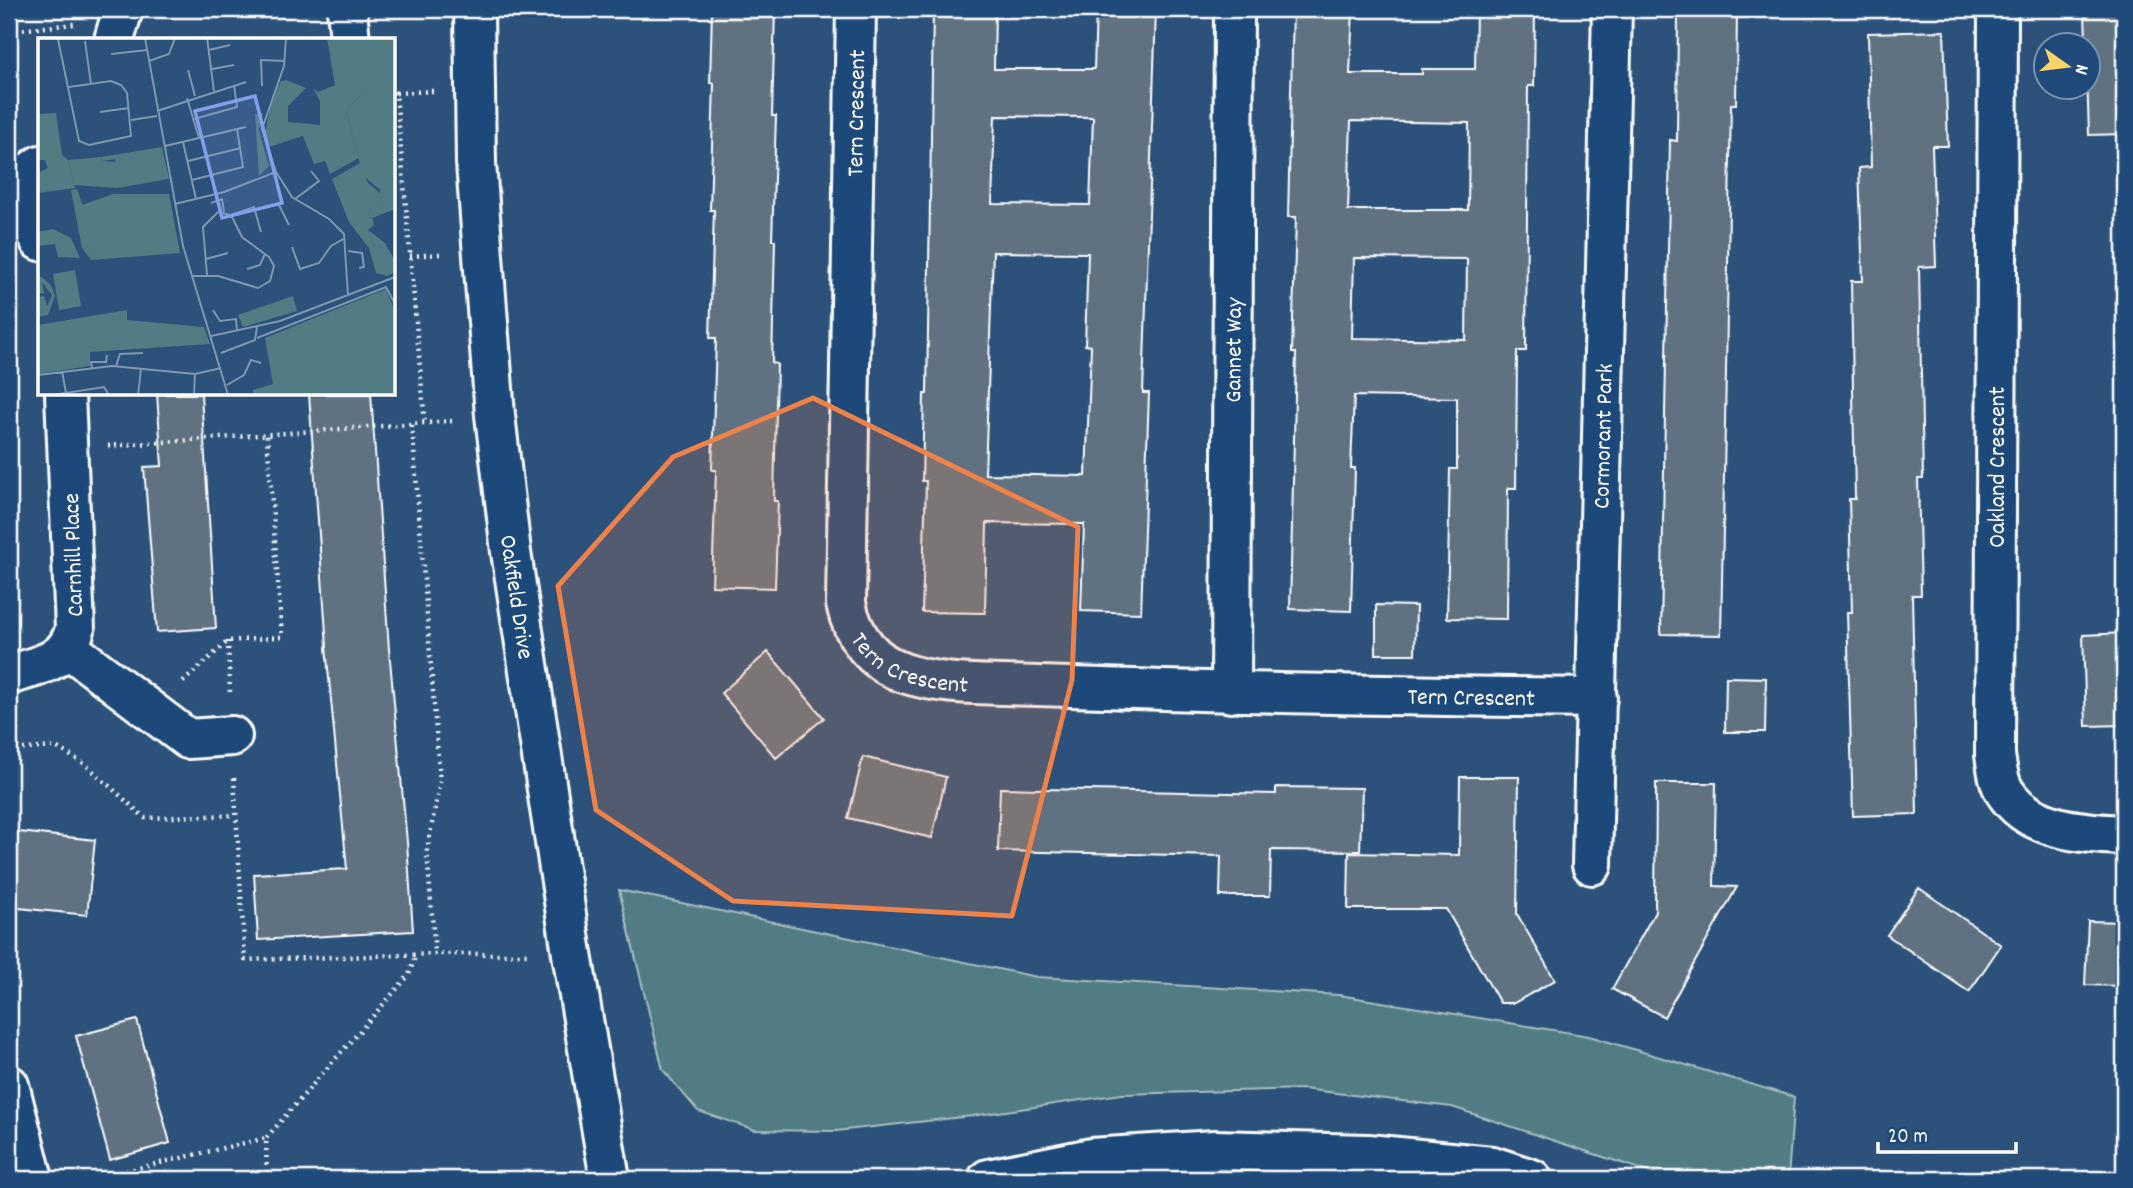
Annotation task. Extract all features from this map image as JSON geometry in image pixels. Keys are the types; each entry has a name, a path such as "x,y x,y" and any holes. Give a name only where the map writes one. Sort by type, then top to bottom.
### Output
{"street":[{"path":"347,9 350,38"},
{"name":"Oakfield Drive","path":"474,9 476,163 495,415 511,552 572,954 610,1179"},
{"name":"Tern Crescent","path":"856,9 846,604 850,623 856,633 880,660 901,672 918,677 964,683 1231,693 1597,698"},
{"name":"Gannet Way","path":"1231,693 1234,9"},
{"name":"Cormorant Park","path":"1592,865 1612,9"},
{"name":"Oakland Crescent","path":"1998,9 1998,775 2005,791 2021,809 2039,820 2064,829 2124,835"},
{"path":"22,179 38,234"},
{"name":"Carnhill Place","path":"9,675 54,659 68,648 75,629 65,396"},
{"path":"68,648 188,739 232,736"},
{"path":"9,1086 13,1126 33,1179"},
{"path":"988,1179 1091,1158 1215,1150 1368,1154 1492,1166 1532,1179"}],"path":[{"path":"9,31 119,23"},
{"path":"396,93 414,92"},
{"path":"69,449 425,424 396,104"},
{"path":"412,425 440,782 427,850 435,954"},
{"path":"152,711 228,641 282,637 267,435"},
{"path":"228,641 245,960 416,954 572,954"},
{"path":"9,750 56,747 85,764 145,818 236,815"},
{"path":"92,1179 266,1138 409,975 416,954"},
{"path":"266,1138 267,1179"}],"highlighted area":[{"path":"813,398 1078,527 1072,680 1012,916 733,901 596,810 558,586 673,457"}],"green space":[{"path":"619,890 1037,977 1339,995 1589,1036 1794,1097 1788,1179 1662,1179 1652,1173 1452,1107 1303,1089 1122,1094 972,1116 836,1131 755,1130 698,1111 663,1070"}],"building":[{"path":"712,9 775,9 772,363 777,364 774,501 778,501 775,588 712,586 716,470 712,470 716,338 710,338 714,210 710,210 714,83 710,83"},
{"path":"933,9 995,9 994,69 1094,69 1096,9 1156,9 1143,393 1149,393 1141,613 1081,611 1084,524 987,523 985,613 922,612 926,481 922,481 924,394 927,394","holes":["995,116 1093,117 1090,205 992,204","993,252 1088,253 1085,345 1091,346 1086,476 985,474"]},
{"path":"1293,9 1353,9 1350,74 1422,74 1422,69 1475,69 1476,9 1535,9 1534,86 1528,86 1526,351 1517,351 1516,488 1508,488 1507,619 1447,618 1450,469 1457,469 1457,398 1354,396 1351,611 1290,609 1296,217 1288,217","holes":["1351,121 1469,123 1468,210 1348,210","1354,258 1467,259 1466,340 1352,338"]},
{"path":"1678,10 1737,11 1736,104 1731,104 1721,635 1661,634 1670,140 1677,141"},
{"path":"2124,11 2124,134 2089,135 2088,102 2102,102 2102,32 2086,32 2085,12"},
{"path":"1944,31 1948,146 1932,146 1936,266 1919,267 1923,479 1918,479 1921,595 1912,595 1917,814 1853,816 1847,612 1852,612 1849,499 1855,499 1851,281 1863,281 1859,168 1871,167 1868,33"},
{"path":"157,396 201,396 216,628 157,632 144,467 162,466"},
{"path":"309,396 371,396 413,931 258,940 254,874 347,869 327,647"},
{"path":"1376,605 1416,606 1415,654 1376,654"},
{"path":"2124,633 2124,725 2086,726 2083,635"},
{"path":"768,652 824,718 776,758 721,693"},
{"path":"1726,677 1766,678 1765,732 1725,732"},
{"path":"863,757 946,777 932,838 848,818"},
{"path":"1460,777 1519,777 1517,914 1555,980 1514,1003 1500,1003 1446,909 1348,909 1349,853 1459,855"},
{"path":"1656,783 1716,783 1714,886 1737,887 1664,1017 1612,989 1655,912"},
{"path":"1276,787 1362,788 1360,851 1271,850 1270,896 1220,896 1221,856 998,851 1000,788 1276,794"},
{"path":"9,831 95,840 87,915 9,907"},
{"path":"1919,888 2001,945 1969,992 1887,935"},
{"path":"2088,921 2124,922 2124,986 2085,985"},
{"path":"137,1020 170,1143 110,1160 76,1036"}]}
